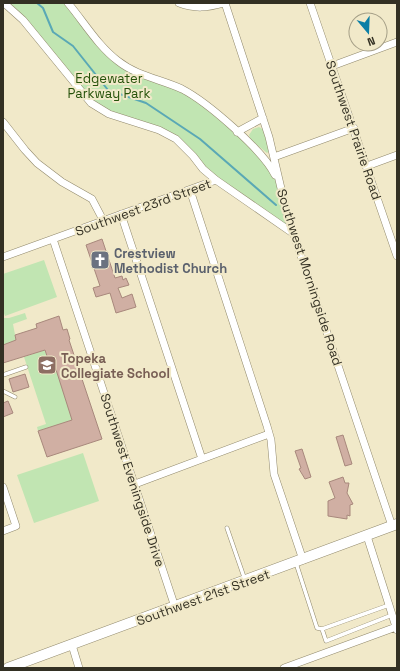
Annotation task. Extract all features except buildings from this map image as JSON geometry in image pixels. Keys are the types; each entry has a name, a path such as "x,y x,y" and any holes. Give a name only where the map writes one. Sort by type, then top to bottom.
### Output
{"main road":[{"name":"Southwest 21st Street","path":"8,668 394,525"}],"street":[{"path":"4,3 23,20 91,103 109,114 150,127 172,137 193,156 203,169 216,180"},
{"path":"68,3 101,45 118,61 139,74 166,83 197,98 261,154 278,178"},
{"path":"179,3 190,7 208,8 224,3"},
{"name":"Southwest Morningside Road","path":"224,3 263,118 294,234 394,525"},
{"name":"Southwest Prairie Road","path":"310,3 396,247 397,256"},
{"path":"332,66 397,42"},
{"path":"237,132 263,118"},
{"path":"3,122 37,163 62,182 92,199 103,220"},
{"path":"274,157 354,128"},
{"path":"367,166 397,155"},
{"name":"Southwest 23rd Street","path":"3,257 216,180 294,234"},
{"path":"190,190 269,434 274,474 299,561"},
{"path":"121,214 202,459"},
{"name":"Southwest Eveningside Drive","path":"53,239 175,607"},
{"path":"135,484 269,434"},
{"path":"3,487 16,526 3,531"},
{"path":"284,668 397,629 367,536"},
{"path":"72,645 79,668"}],"lane":[{"path":"3,375 26,367"},
{"path":"3,391 15,397"},
{"path":"227,528 245,581"},
{"path":"299,561 318,628 322,629 326,640 392,615"},
{"path":"322,629 389,605"}],"green space":[{"name":"Edgewater Parkway Park","path":"4,3 68,3 118,61 182,90 256,149 273,170 294,234 216,180 176,139 100,109"},
{"path":"259,127 264,130 269,151 267,153 251,140 249,135 253,129"},
{"path":"44,260 57,297 5,316 3,311 3,274"},
{"path":"25,313 27,319 13,324 16,340 3,345 3,318 9,318"},
{"path":"45,350 48,359 52,357 78,418 38,431 37,427 46,424 24,357"},
{"path":"83,453 99,501 34,523 17,475"}],"waterway":[{"path":"37,3 43,8 53,32 73,46 108,90 146,103 200,139 276,205"}],"place":[{"name":"Crestview Methodist Church","path":"100,260"},
{"name":"Topeka Collegiate School","path":"47,365"}]}
